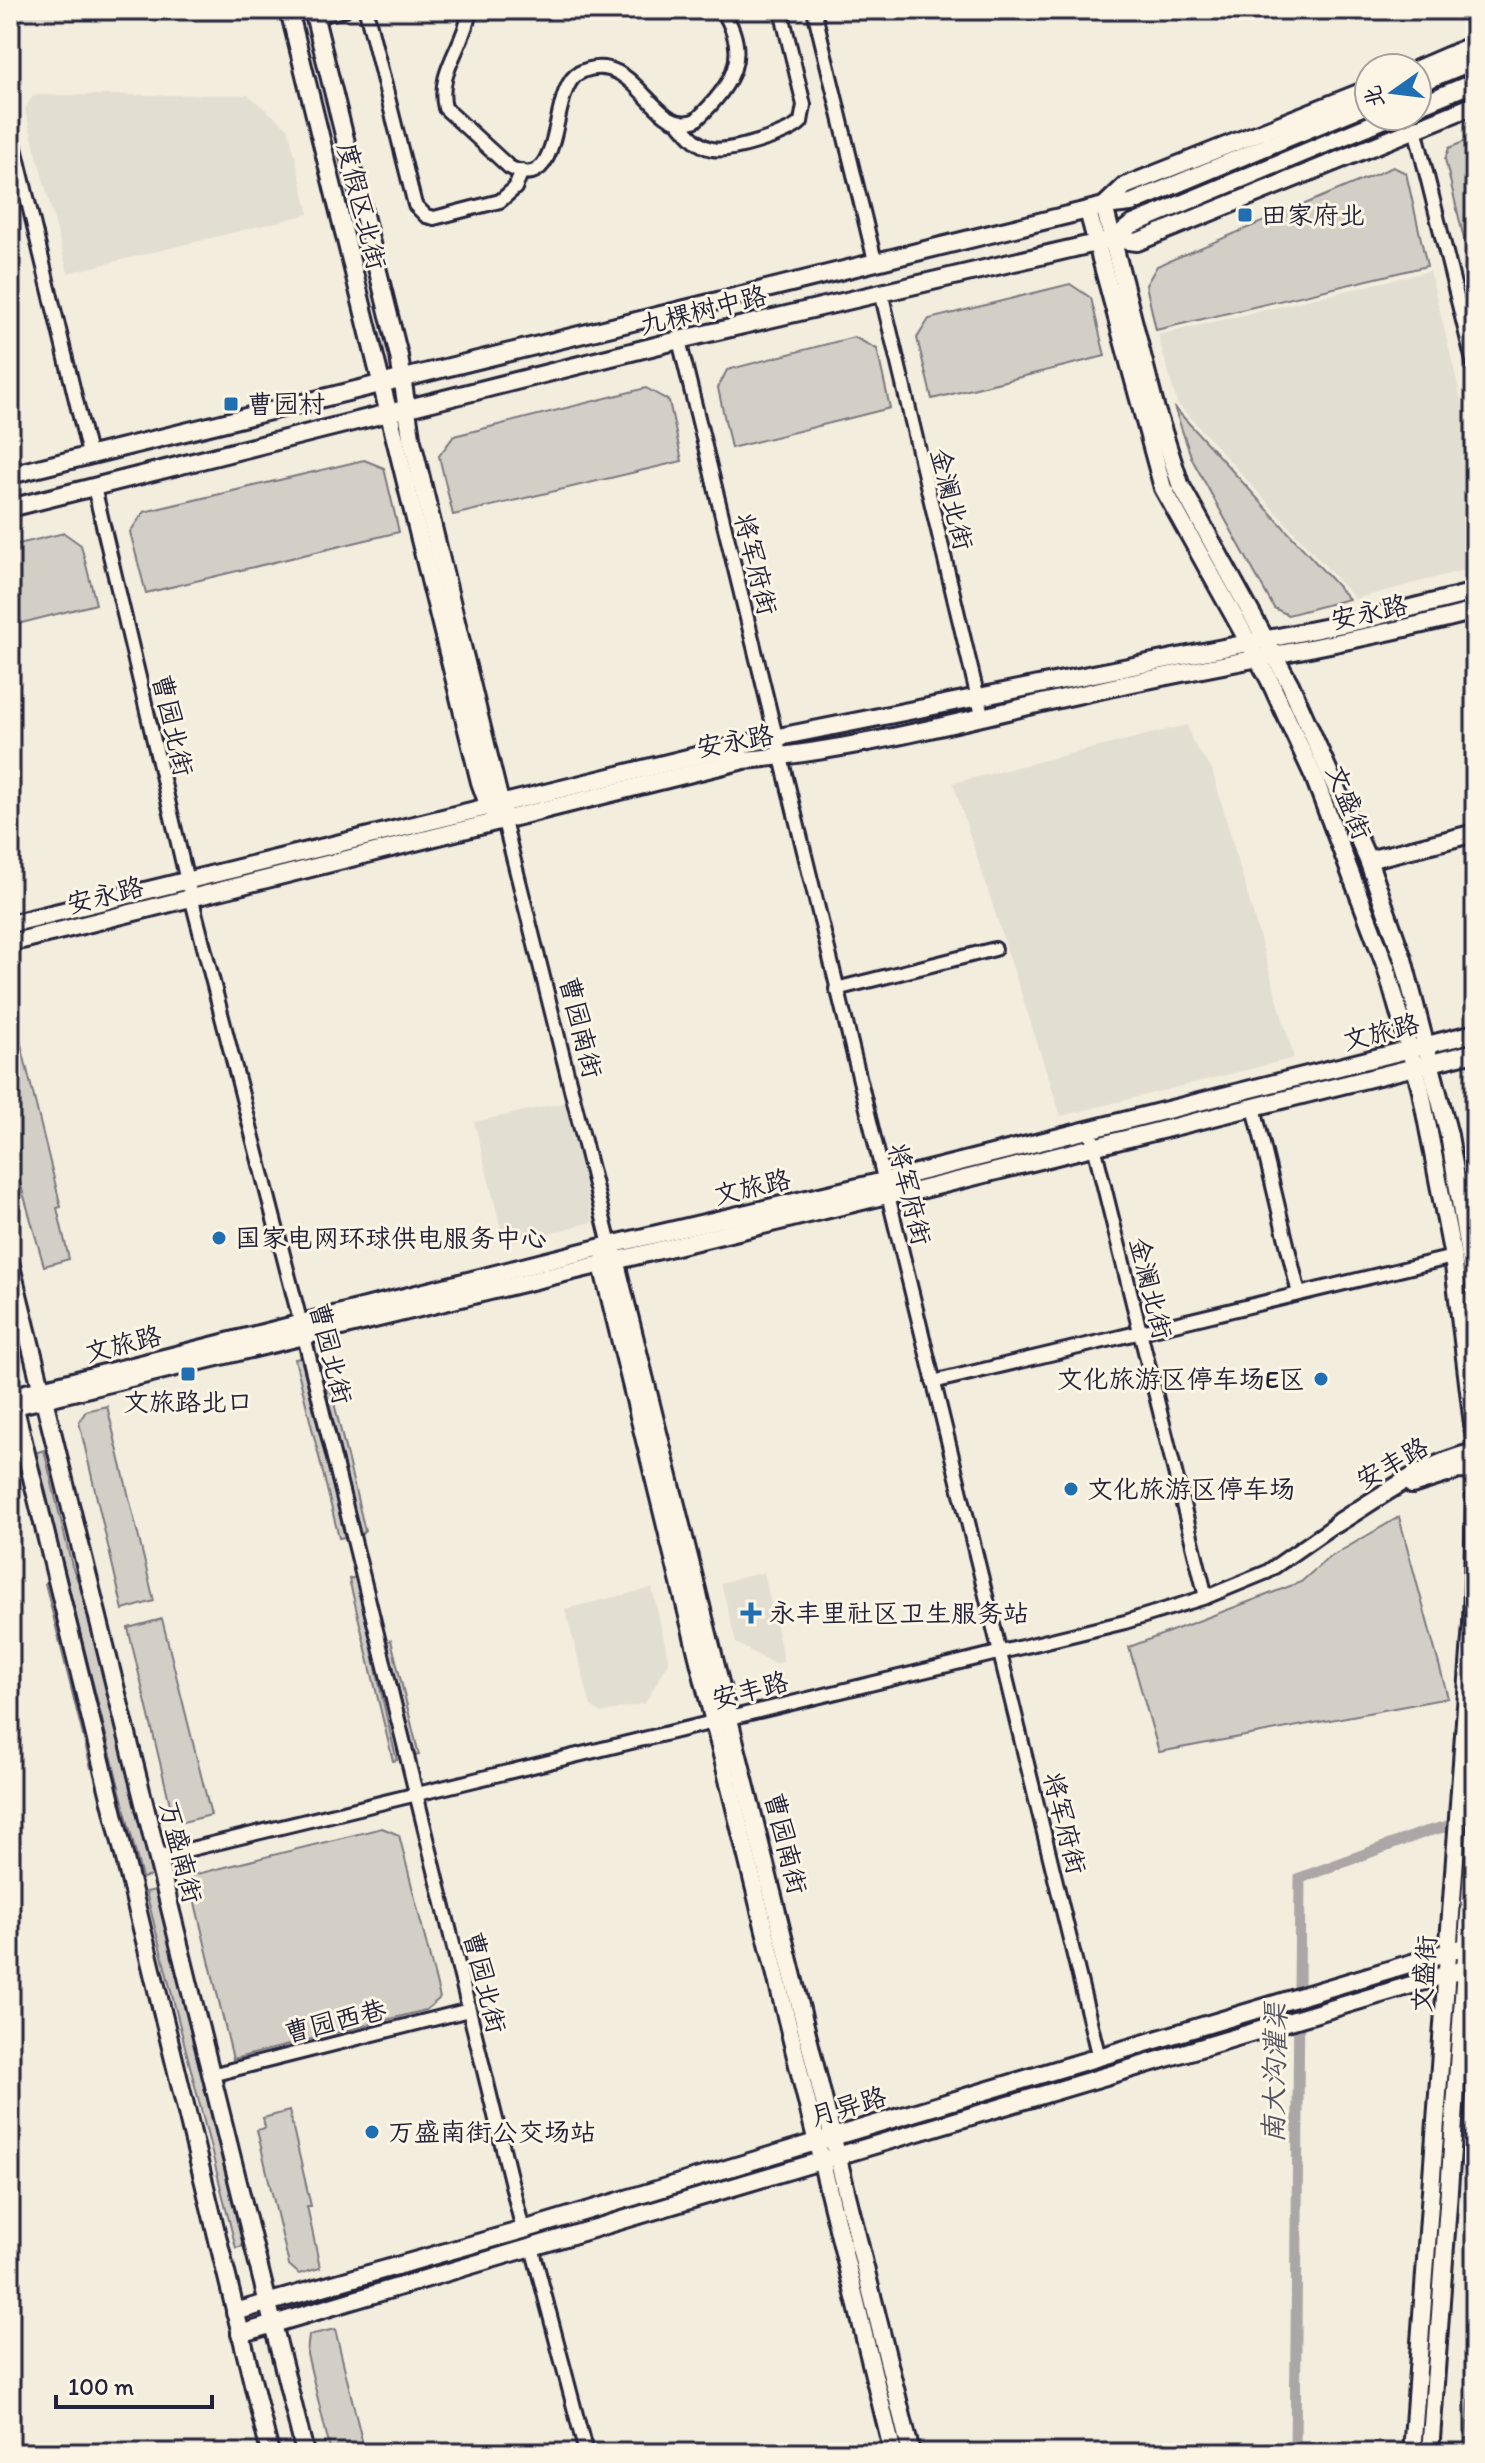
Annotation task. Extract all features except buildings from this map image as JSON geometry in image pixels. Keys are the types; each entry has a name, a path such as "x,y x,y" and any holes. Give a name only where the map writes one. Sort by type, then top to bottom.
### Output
{"main road":[{"name":"度假区北街","path":"289,10 390,412"},
{"name":"度假区北街","path":"314,14 404,376 407,408"},
{"path":"1433,62 1475,44"},
{"path":"1433,77 1475,60"},
{"path":"1433,99 1475,82"},
{"path":"1096,208 1125,186 1353,95"},
{"path":"1433,121 1475,105"},
{"name":"九棵树中路","path":"10,475 380,381 1096,208 1131,203 1353,111"},
{"name":"九棵树中路","path":"10,508 679,340 1104,240 1131,225 1354,132"},
{"path":"1104,240 1137,242 1405,132"},
{"name":"文盛街","path":"1096,208 1163,488 1258,658 1314,777 1386,967 1410,1049 1453,1257 1475,1441"},
{"name":"文盛街","path":"1104,240 1180,484 1276,655 1368,860 1403,959 1428,1045 1473,1251 1475,1291"},
{"name":"曹园南街","path":"407,408 411,437 498,810"},
{"name":"曹园南街","path":"390,412 480,782 498,810"},
{"name":"安永路","path":"10,943 192,898 498,810 777,739 1358,621 1475,592"},
{"name":"安永路","path":"10,924 498,810 744,760 782,757 1386,634 1475,611"},
{"path":"1368,860 1475,833"},
{"name":"文旅路","path":"11,1399 42,1395 303,1331 610,1263 886,1188 1090,1128 1475,1033"},
{"name":"文旅路","path":"303,1331 610,1245 1094,1146 1475,1052"},
{"name":"曹园南街","path":"610,1245 610,1263 713,1724 816,2140 829,2159 911,2453"},
{"name":"万盛南街","path":"10,1262 305,2453"},
{"name":"曹园南街","path":"610,1263 731,1719 833,2136 829,2159 893,2453"},
{"path":"11,1399 270,2453"},
{"name":"安丰路","path":"1336,1524 1420,1472 1454,1457 1475,1452"},
{"name":"安丰路","path":"1336,1524 1393,1491 1459,1470 1475,1471"},
{"name":"文盛街","path":"1412,2453 1463,1763 1472,1624 1475,1498"},
{"name":"文盛街","path":"1430,2453 1470,1967 1475,1831"},
{"name":"月异路","path":"235,2312 523,2230 1471,1946"},
{"name":"月异路","path":"240,2334 1470,1967"}],"street":[{"path":"314,14 344,10"},
{"path":"366,10 419,211 434,218 500,201 515,188 522,171"},
{"path":"470,10 468,24 442,80 445,108 509,167 522,171 535,169 549,158 562,97 569,80 580,73 608,69 621,73 666,116 678,122 698,144 719,150 795,128 804,114 804,105 781,10"},
{"path":"678,122 696,120 729,83 734,71 738,43 722,10"},
{"path":"814,10 875,261"},
{"path":"10,127 89,454"},
{"path":"1416,132 1475,369"},
{"name":"金澜北街","path":"881,292 982,715"},
{"name":"将军府街","path":"679,340 1099,2058"},
{"name":"曹园北街","path":"94,487 187,881 303,1331 523,2230"},
{"name":"曹园南街","path":"498,810 610,1245"},
{"path":"836,989 995,949"},
{"path":"1254,1107 1299,1294"},
{"name":"金澜北街","path":"1090,1128 1206,1597"},
{"path":"933,1382 1453,1257"},
{"name":"安丰路","path":"158,1857 713,1724 1206,1597 1267,1572 1336,1524"},
{"name":"曹园西巷","path":"211,2075 469,2010"},
{"path":"532,2247 586,2453"}],"shaded area":[{"path":"10,10 98,10 101,19 10,21"},
{"path":"33,95 248,95 288,128 309,214 68,273 25,110"},
{"path":"1475,137 1475,258 1469,260 1445,159 1449,148"},
{"path":"1393,167 1406,173 1427,266 1156,330 1146,285 1157,266"},
{"path":"1430,271 1475,455 1475,567 1355,599 1177,403 1158,335"},
{"path":"1070,284 1091,298 1105,356 932,399 917,338 929,319"},
{"path":"854,337 877,349 890,408 731,448 718,388 727,370"},
{"path":"646,388 669,401 682,461 453,515 439,456 454,436"},
{"path":"1174,407 1349,599 1288,615 1274,608 1192,459"},
{"path":"364,460 384,468 399,532 146,593 130,532 144,512"},
{"path":"64,533 81,545 96,604 10,626 10,546"},
{"path":"1187,725 1192,741 1212,770 1294,1058 1061,1116 953,783"},
{"path":"10,1000 61,1207 57,1208 69,1259 44,1266 10,1147"},
{"path":"566,1102 593,1222 505,1244 474,1122"},
{"path":"322,1353 365,1531 360,1536 318,1354"},
{"path":"301,1358 345,1537 339,1538 295,1359"},
{"path":"107,1406 154,1601 123,1610 79,1422 86,1411"},
{"path":"44,1450 72,1566 84,1597 152,1876 142,1878 35,1453"},
{"path":"1399,1517 1448,1698 1159,1752 1129,1647 1301,1582 1327,1559"},
{"name":"永丰里社区卫生服务站","path":"764,1572 784,1662 774,1664 736,1643 721,1583"},
{"path":"356,1577 397,1760 393,1761 349,1579"},
{"path":"48,1582 94,1767 91,1768 45,1583"},
{"path":"652,1588 669,1662 645,1703 601,1713 591,1706 565,1609"},
{"path":"162,1619 211,1815 183,1822 173,1817 128,1628"},
{"path":"391,1640 419,1755 415,1756 387,1641"},
{"path":"382,1828 399,1835 440,1998 426,2010 233,2059 190,1882 193,1875"},
{"path":"156,1890 243,2246 236,2248 146,1892"},
{"path":"289,2111 311,2206 307,2206 320,2268 299,2274 289,2265 257,2130 265,2128 263,2118"},
{"path":"1475,2307 1475,2453 1465,2453"},
{"path":"335,2329 365,2453 331,2453 307,2354 309,2335"}],"waterway":[{"name":"南大沟灌渠","path":"1295,2453 1300,1878 1425,1832 1475,1819"}],"place":[{"name":"田家府北","path":"1245,215"},
{"name":"曹园村","path":"231,404"},
{"name":"国家电网环球供电服务中心","path":"219,1238"},
{"name":"文旅路北口","path":"188,1374"},
{"name":"文化旅游区停车场E区","path":"1321,1379"},
{"name":"文化旅游区停车场","path":"1071,1489"},
{"name":"永丰里社区卫生服务站","path":"751,1613"},
{"name":"万盛南街公交场站","path":"372,2132"}]}
